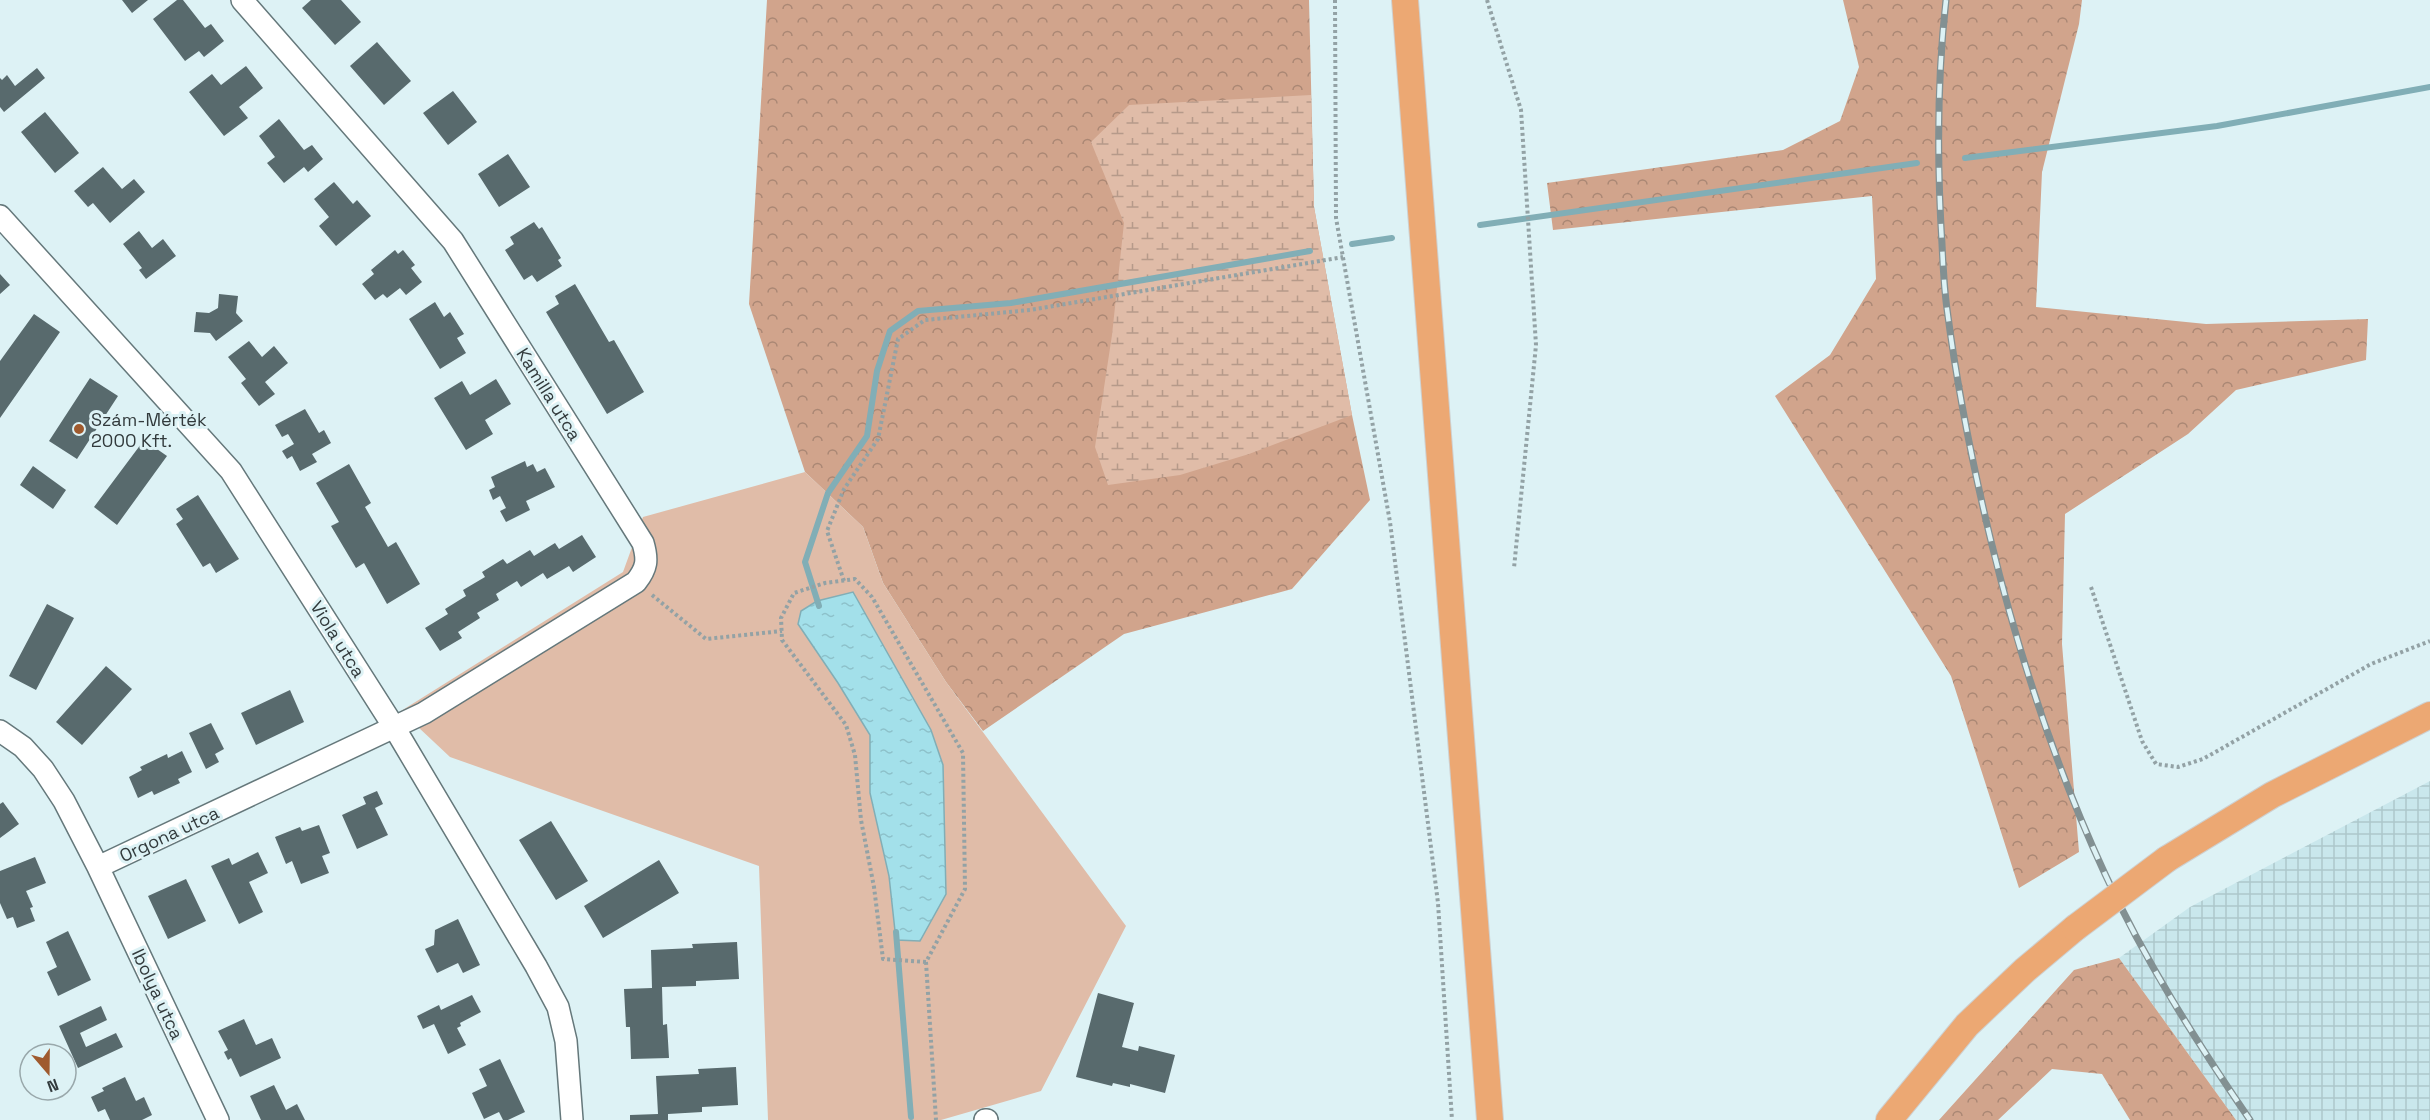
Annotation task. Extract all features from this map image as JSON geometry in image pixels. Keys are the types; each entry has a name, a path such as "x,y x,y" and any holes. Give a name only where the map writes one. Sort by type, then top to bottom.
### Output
{"main road":[{"path":"1405,0 1490,1120"},
{"path":"1889,1120 1967,1025 2074,928 2167,859 2272,795 2430,715"}],"street":[{"name":"Kamilla utca","path":"242,0 453,241 642,543 647,557 645,571 636,582"},
{"name":"Viola utca","path":"0,216 231,471 393,727 536,966 558,1007 566,1041 572,1120"},
{"path":"393,727 424,713 636,582"},
{"name":"Orgona utca","path":"0,730 23,747 43,769 98,867 393,727"},
{"name":"Ibolya utca","path":"98,867 218,1120"}],"path":[{"path":"1335,0 1336,218 1392,533 1438,903 1452,1120"},
{"path":"1487,0 1521,110 1536,345 1514,567"},
{"path":"844,580 827,531 844,489 878,439 898,339 925,320 1030,310 1343,257"},
{"path":"926,962 884,959 874,887 861,820 855,755 846,725 783,640 781,618 794,593 825,583 855,579 873,597 963,753 965,889 926,962 936,1120"},
{"path":"636,582 706,639 782,631"},
{"path":"2091,587 2142,741 2156,764 2178,767 2204,759 2371,664 2430,641"}],"shaded area":[{"path":"2430,781 2430,1120 2236,1120 2119,958 2190,907"}],"green space":[{"path":"767,0 1309,0 1314,207 1370,500 1292,589 1124,634 983,731 946,682 883,583 863,527 805,472 749,304"},
{"path":"1843,0 2082,0 2079,24 2042,172 2036,307 2206,324 2368,319 2366,360 2236,390 2188,434 2065,514 2062,644 2079,852 2019,888 1951,676 1775,396 1830,355 1876,279 1872,196 1553,230 1547,183 1783,150 1840,121 1859,67"},
{"path":"1311,95 1314,207 1352,415 1249,454 1180,475 1108,485 1095,447 1112,335 1124,223 1091,142 1129,105"},
{"path":"805,472 863,527 883,583 946,682 1126,926 1041,1091 941,1120 768,1120 759,866 450,757 401,711 623,572 643,517","holes":["838,683 943,765 896,940 889,876 870,793 870,735"]},
{"path":"2119,958 2236,1120 2130,1120 2102,1074 2052,1069 1998,1120 1939,1120 2074,970"}],"water":[{"path":"853,592 931,730 943,765 946,894 920,941 896,940 889,876 870,793 870,735 798,624 801,611 817,601"}],"building":[{"path":"122,0 148,0 132,13"},
{"path":"177,0 183,0 205,28 211,24 224,41 204,57 199,51 185,61 153,19"},
{"path":"311,0 341,0 361,22 335,45 302,8"},
{"path":"377,42 411,81 384,105 350,66"},
{"path":"246,66 263,88 239,107 248,118 224,136 189,92 212,74 221,85"},
{"path":"37,68 45,78 4,112 0,107 0,78 2,80 7,75 15,86"},
{"path":"453,91 477,122 448,145 423,113"},
{"path":"45,112 79,153 55,173 21,132"},
{"path":"279,119 304,150 312,145 323,159 308,172 304,167 284,183 267,163 275,157 259,136"},
{"path":"508,154 530,187 499,207 478,174"},
{"path":"103,167 122,189 134,179 145,192 110,223 93,203 88,207 74,191"},
{"path":"334,182 353,204 357,200 371,216 336,246 319,226 329,217 314,199"},
{"path":"534,222 539,229 542,227 561,258 558,260 562,266 537,282 532,275 524,280 505,250 514,244 510,237"},
{"path":"139,231 152,248 163,239 176,256 146,279 139,270 142,268 123,244"},
{"path":"395,250 398,254 403,250 415,265 411,268 422,282 406,295 400,288 387,298 383,294 375,300 362,284 374,274 371,270"},
{"path":"0,274 10,285 0,294"},
{"path":"575,284 609,342 614,340 644,392 607,414 546,312 559,304 555,296"},
{"path":"219,294 238,296 236,313 243,321 216,341 210,333 194,332 196,312 209,313 218,308"},
{"path":"435,302 444,317 450,312 464,334 457,338 466,353 440,369 409,319"},
{"path":"34,314 60,332 0,418 0,361"},
{"path":"249,341 262,357 274,346 288,363 265,382 275,394 259,406 241,383 246,379 228,357"},
{"path":"90,378 118,396 77,459 49,441"},
{"path":"496,379 511,404 485,420 493,434 466,450 434,398 462,381 470,395"},
{"path":"305,409 319,433 324,430 331,443 312,454 317,462 300,471 292,456 287,459 282,451 294,444 288,434 282,437 275,425"},
{"path":"144,440 167,456 117,525 94,507"},
{"path":"525,461 527,467 533,464 537,472 545,468 555,487 526,501 530,510 506,522 500,511 506,508 500,496 493,500 489,490 495,487 491,477"},
{"path":"349,464 371,503 365,507 388,547 396,542 420,584 387,604 364,563 356,568 331,526 339,522 316,483"},
{"path":"33,466 66,490 53,509 20,485"},
{"path":"198,495 239,559 216,573 210,563 203,567 176,524 183,519 176,509"},
{"path":"582,535 596,557 573,572 569,566 547,579 543,573 521,587 517,581 496,594 499,600 477,613 480,618 458,632 462,638 440,651 425,628 448,614 445,609 466,596 463,590 485,577 482,572 503,559 507,564 530,550 534,556 555,543 559,549"},
{"path":"47,604 74,618 36,690 9,676"},
{"path":"106,666 132,689 82,745 56,722"},
{"path":"290,690 304,722 256,745 241,713"},
{"path":"211,723 224,749 215,754 219,762 206,769 189,733"},
{"path":"182,751 192,772 178,779 180,783 154,795 152,791 138,798 129,777 142,770 140,767 167,754 168,758"},
{"path":"377,791 383,804 375,808 388,835 357,849 342,815 366,804 363,797"},
{"path":"3,802 19,824 0,838 0,804"},
{"path":"551,821 588,881 556,900 519,840"},
{"path":"319,825 330,853 322,856 329,873 301,884 292,861 286,864 275,837 300,827 302,831"},
{"path":"258,852 268,873 249,882 263,912 239,924 211,866 229,858 232,865"},
{"path":"35,857 46,883 26,891 33,907 30,908 35,921 17,928 13,917 7,919 0,903 0,871"},
{"path":"659,860 679,893 603,938 584,906"},
{"path":"186,879 206,921 168,939 148,896"},
{"path":"458,919 480,965 463,973 458,963 437,973 425,949 434,945 435,930"},
{"path":"68,931 91,980 58,996 47,972 57,967 46,942"},
{"path":"737,942 739,979 696,981 696,986 662,987 663,1025 667,1024 669,1058 631,1059 630,1027 626,1027 624,989 652,988 651,950 693,948 692,944"},
{"path":"1098,993 1134,1003 1122,1047 1138,1051 1139,1046 1175,1055 1165,1093 1130,1084 1130,1087 1113,1083 1112,1086 1076,1077"},
{"path":"472,995 481,1012 460,1023 461,1026 457,1028 466,1045 448,1054 434,1024 423,1029 417,1016 439,1005 441,1010"},
{"path":"101,1006 107,1020 80,1033 86,1047 116,1033 123,1047 78,1068 78,1042 66,1042 59,1026"},
{"path":"244,1019 256,1045 272,1038 281,1058 240,1077 231,1058 228,1060 224,1052 228,1050 218,1031"},
{"path":"500,1059 525,1112 508,1120 503,1120 499,1112 484,1119 472,1093 487,1086 479,1069"},
{"path":"736,1067 738,1105 702,1107 702,1112 668,1114 668,1120 630,1120 630,1115 658,1114 656,1076 699,1074 698,1069"},
{"path":"125,1077 136,1101 144,1097 152,1115 142,1120 110,1120 105,1109 98,1112 91,1097 104,1091 102,1088"},
{"path":"274,1085 286,1110 297,1104 305,1120 261,1120 250,1096"}],"waterway":[{"path":"1965,158 2217,126 2430,87"},
{"path":"1480,225 1917,163"},
{"path":"1352,244 1392,238"},
{"path":"819,606 805,562 828,493 867,436 877,371 890,331 918,311 1011,303 1310,251"},
{"path":"896,932 911,1117"}],"railway":[{"path":"1946,0 1939,122 1940,214 1945,293 1955,367 1966,424 1983,509 2001,580 2039,708 2070,792 2105,874 2172,1000 2250,1120"}],"place":[{"name":"Szám-Mérték 2000 Kft.","path":"79,429"}]}
